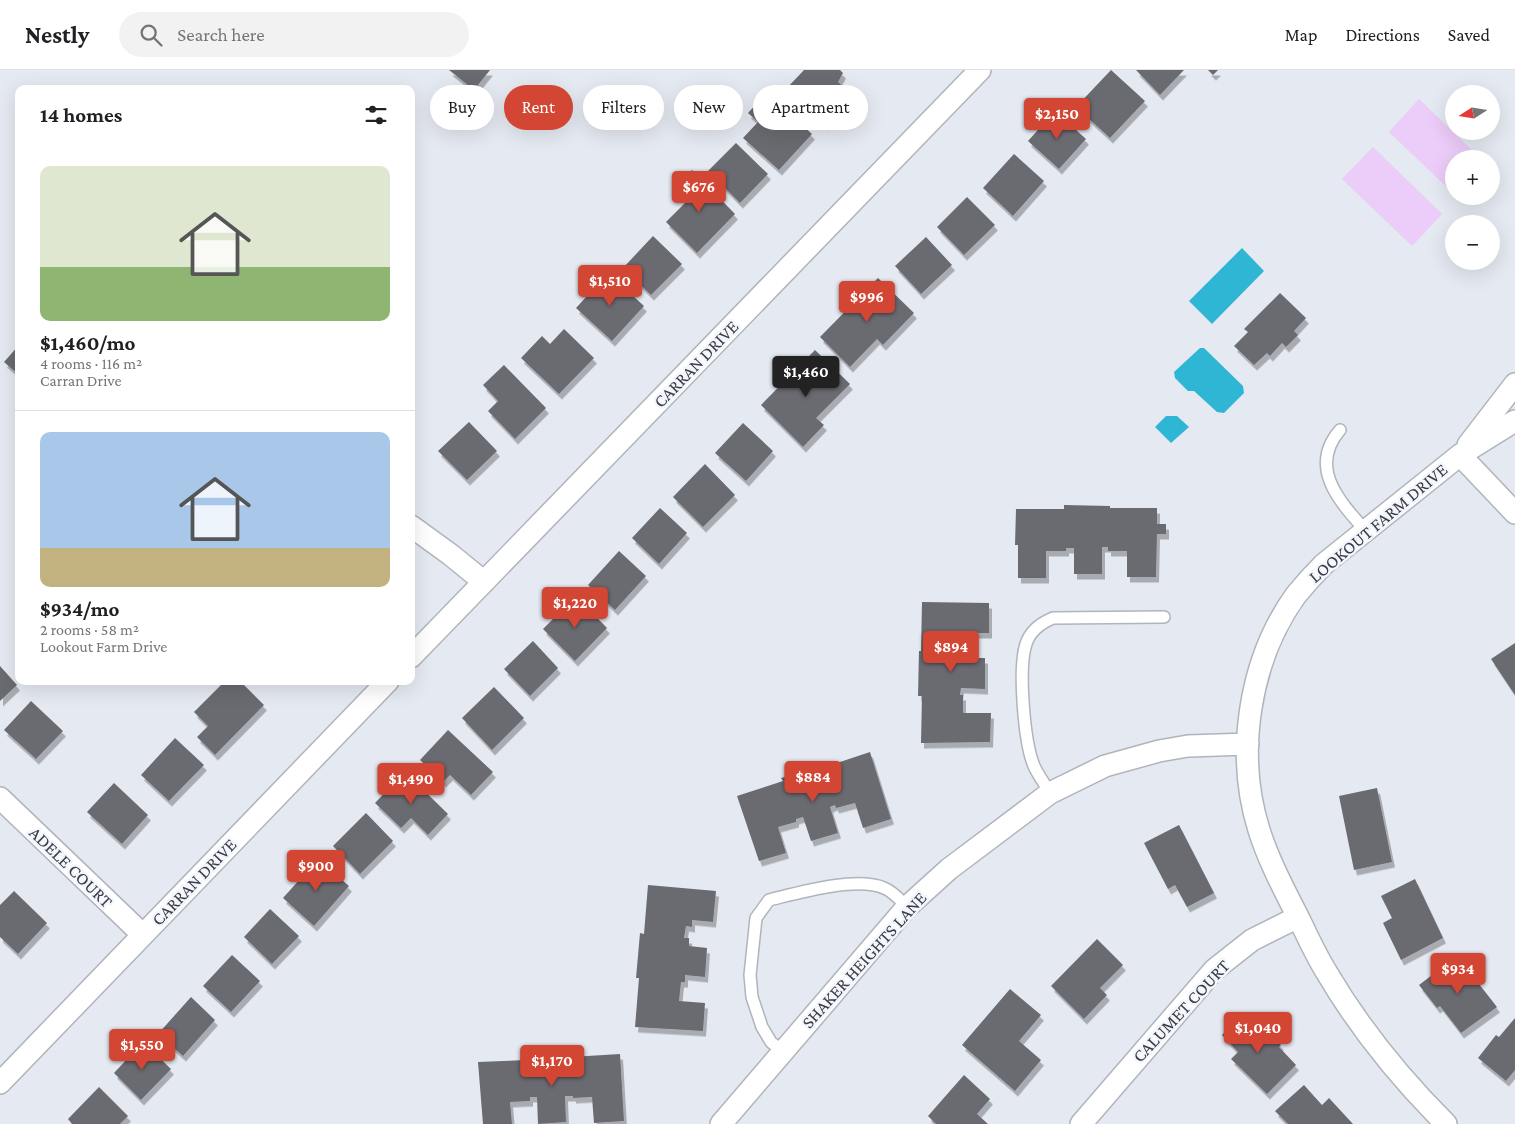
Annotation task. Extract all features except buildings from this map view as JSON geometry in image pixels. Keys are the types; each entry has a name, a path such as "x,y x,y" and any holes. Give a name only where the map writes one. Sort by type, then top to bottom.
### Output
{"street":[{"name":"CARRAN DRIVE","path":"415,653 980,70"},
{"name":"LOOKOUT FARM DRIVE","path":"1460,455 1515,384"},
{"name":"LOOKOUT FARM DRIVE","path":"1446,1124 1420,1098 1367,1036 1326,972 1270,859 1259,830 1250,796 1248,744 1253,696 1257,682 1272,639 1296,595 1324,564 1365,530 1460,455 1515,421"},
{"path":"1460,455 1515,513"},
{"path":"415,529 451,554 484,582"},
{"name":"CARRAN DRIVE","path":"0,1083 384,685"},
{"name":"SHAKER HEIGHTS LANE","path":"721,1124 907,908 949,869 1050,792 1105,766 1159,751 1188,746 1248,744"},
{"name":"ADELE COURT","path":"0,798 142,935"},
{"name":"CALUMET COURT","path":"1080,1124 1214,970 1252,940 1298,917"}],"lane":[{"path":"1340,430 1328,448 1326,460 1327,474 1344,507 1365,530"},
{"path":"1050,792 1034,766 1024,719 1023,663 1026,644 1032,632 1041,623 1053,618 1164,617"},
{"path":"783,1052 771,1042 762,1027 752,997 750,975 756,918 770,900 826,886 867,884 883,887 896,894 907,908"}],"shaded area":[{"path":"1419,99 1445,124 1445,140 1461,140 1472,150 1445,150 1445,185 1389,132"},
{"path":"1373,147 1442,214 1412,246 1342,179"}],"water":[{"path":"1242,248 1264,271 1212,324 1189,301"},
{"path":"1200,348 1204,348 1243,386 1244,393 1224,413 1217,412 1194,391 1188,391 1175,378 1174,372"},
{"path":"1166,416 1177,416 1189,427 1171,443 1155,427"}]}
